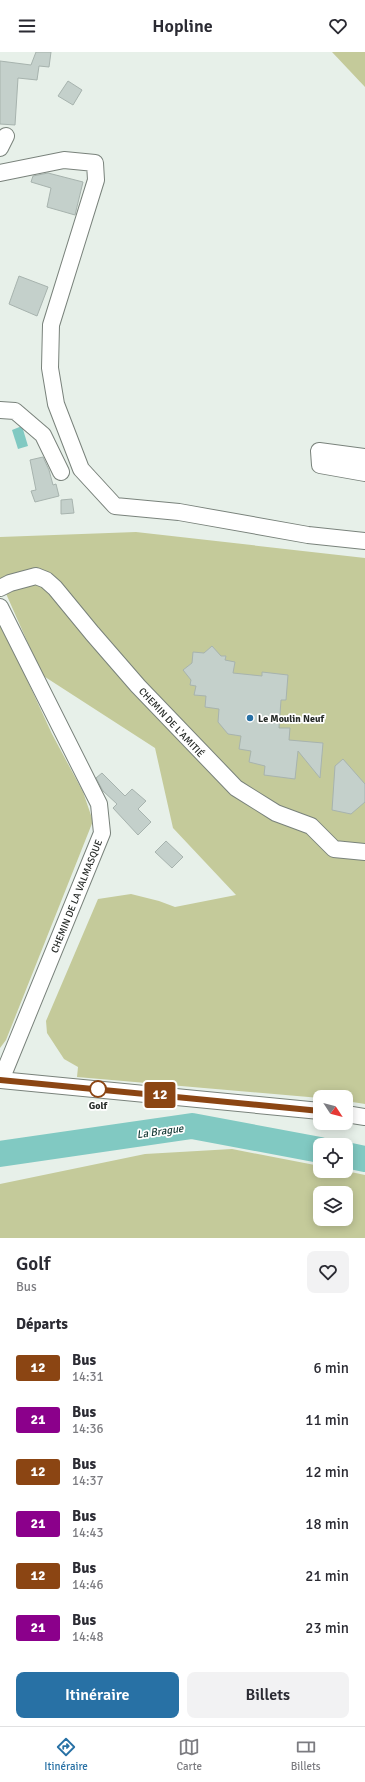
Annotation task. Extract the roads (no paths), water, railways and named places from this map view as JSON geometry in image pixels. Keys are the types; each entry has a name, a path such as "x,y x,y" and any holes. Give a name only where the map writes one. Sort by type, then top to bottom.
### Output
{"street":[{"path":"0,173 64,160 95,163 96,180 51,325 50,368 56,404 81,469 115,506 179,512 308,535 365,541"},
{"path":"0,410 15,412 42,435 61,472"},
{"path":"365,457 319,451 320,465 365,474"},
{"name":"CHEMIN DE L'AMITIÉ","path":"0,588 10,583 36,576 46,580 55,588 92,634 138,686 236,788 276,813 311,826 334,849 365,852"},
{"name":"CHEMIN DE LA VALMASQUE","path":"0,607 99,804 102,833 0,1080"},
{"path":"0,1080 313,1111"},
{"path":"353,1115 365,1117"}],"water":[{"path":"22,426 28,446 18,449 12,430"}],"waterway":[{"name":"La Brague","path":"0,1154 192,1126 313,1149"},
{"name":"La Brague","path":"353,1156 365,1159"}],"place":[{"name":"Le Moulin Neuf","path":"250,718"},
{"name":"Golf","path":"98,1089"}]}
